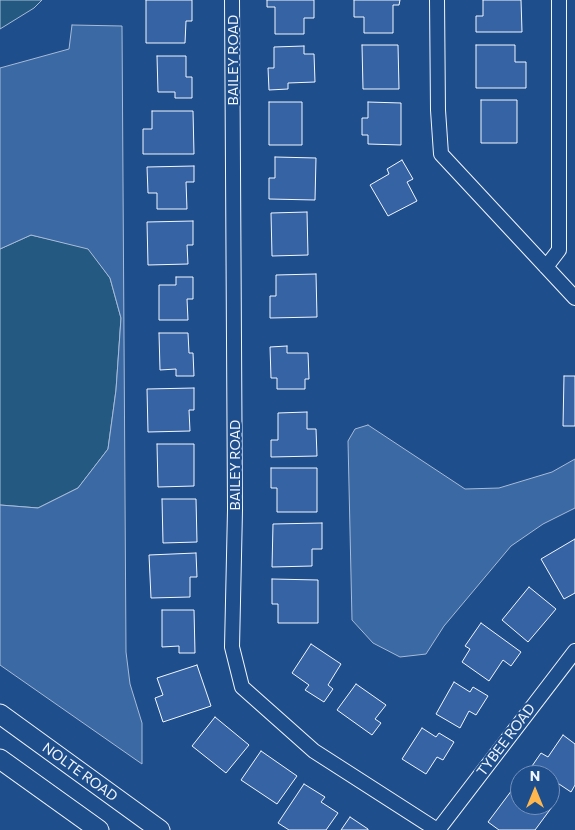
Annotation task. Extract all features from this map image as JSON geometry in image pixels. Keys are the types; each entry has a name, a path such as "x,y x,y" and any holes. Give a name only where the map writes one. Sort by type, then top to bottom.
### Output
{"street":[{"name":"BAILEY ROAD","path":"232,0 235,510 232,647 242,687 314,751 437,830"},
{"path":"437,0 438,110 441,154 575,298"},
{"path":"546,267 559,250 559,0"},
{"name":"TYBEE ROAD","path":"437,830 575,651"},
{"name":"NOLTE ROAD","path":"0,714 160,830"},
{"path":"0,759 99,830"}],"shaded area":[{"path":"0,0 42,0 34,8 0,29"},
{"path":"72,25 122,26 126,652 130,684 142,723 142,764 0,665 0,505 38,508 78,488 108,449 116,390 121,318 110,278 88,249 31,235 0,249 0,68 69,49"},
{"path":"31,235 88,248 110,278 121,318 116,390 108,449 78,488 38,508 0,505 0,249"},
{"path":"368,425 465,489 499,488 552,472 575,459 575,508 543,524 511,546 444,626 426,654 400,657 373,643 352,620 348,441 355,429"}],"building":[{"path":"146,0 192,0 192,21 186,21 185,43 146,43"},
{"path":"267,0 314,0 314,18 304,18 304,34 275,34 275,7 267,7"},
{"path":"354,0 400,0 399,5 393,5 393,33 364,33 364,17 354,17"},
{"path":"483,0 521,0 522,32 476,32 476,16 483,16"},
{"path":"362,45 398,45 399,89 363,89"},
{"path":"476,45 515,45 515,62 526,62 526,88 476,88"},
{"path":"304,46 304,54 314,54 315,82 288,83 288,89 269,90 268,68 274,68 274,47"},
{"path":"157,56 186,56 186,77 192,77 192,98 175,98 175,92 158,92"},
{"path":"481,100 517,100 517,143 481,143"},
{"path":"269,102 302,102 302,145 269,145"},
{"path":"368,102 401,103 401,145 368,144 368,135 362,135 362,118 368,118"},
{"path":"152,111 193,111 194,154 143,154 143,129 152,129"},
{"path":"275,157 316,158 315,200 269,199 269,178 275,178"},
{"path":"402,160 413,179 407,182 417,201 388,216 370,185 389,174 387,169"},
{"path":"194,166 194,182 186,182 187,209 157,209 157,193 148,193 147,167"},
{"path":"307,212 308,255 272,256 271,213"},
{"path":"193,221 193,245 187,245 188,264 148,265 147,222"},
{"path":"316,274 317,317 270,318 270,296 276,296 276,275"},
{"path":"176,277 193,277 193,299 187,299 188,320 159,320 159,285 176,285"},
{"path":"159,333 188,333 189,353 193,353 194,376 176,376 176,369 160,370"},
{"path":"287,346 287,353 308,353 309,379 305,379 305,389 277,389 277,378 271,378 270,347"},
{"path":"564,376 575,376 575,426 563,426"},
{"path":"194,388 194,410 189,410 190,431 148,432 147,389"},
{"path":"307,412 307,429 316,429 317,456 271,457 271,440 278,440 278,413"},
{"path":"157,444 194,444 194,486 158,487"},
{"path":"271,468 317,468 317,512 277,512 277,488 271,488"},
{"path":"162,499 196,499 197,542 163,543"},
{"path":"322,523 322,549 312,549 312,566 272,567 273,524"},
{"path":"575,539 575,593 564,599 541,559"},
{"path":"196,553 197,577 190,577 190,597 151,598 149,555"},
{"path":"272,579 318,580 318,623 278,623 278,604 272,604"},
{"path":"529,587 556,609 528,642 502,620"},
{"path":"162,610 194,610 195,653 179,653 179,646 162,647"},
{"path":"481,623 521,652 511,666 503,660 489,681 462,662 470,649 465,646"},
{"path":"311,644 341,664 328,685 333,689 324,702 305,690 309,685 292,673"},
{"path":"197,665 211,706 163,722 155,698 163,695 157,678"},
{"path":"454,682 470,692 473,687 488,696 476,715 469,711 460,728 436,714"},
{"path":"356,684 386,705 375,719 381,723 372,735 337,710"},
{"path":"215,717 249,745 226,773 192,746"},
{"path":"422,728 436,737 439,733 454,742 443,760 437,757 426,774 402,759"},
{"path":"563,735 575,744 575,785 571,792 560,785 560,765 533,765 541,753 548,757"},
{"path":"261,751 297,776 277,804 241,780"},
{"path":"304,784 325,797 321,802 338,813 326,830 289,830 278,823"},
{"path":"510,793 510,815 546,815 535,830 499,830 488,822"},
{"path":"350,817 368,829 368,830 341,830"}]}
